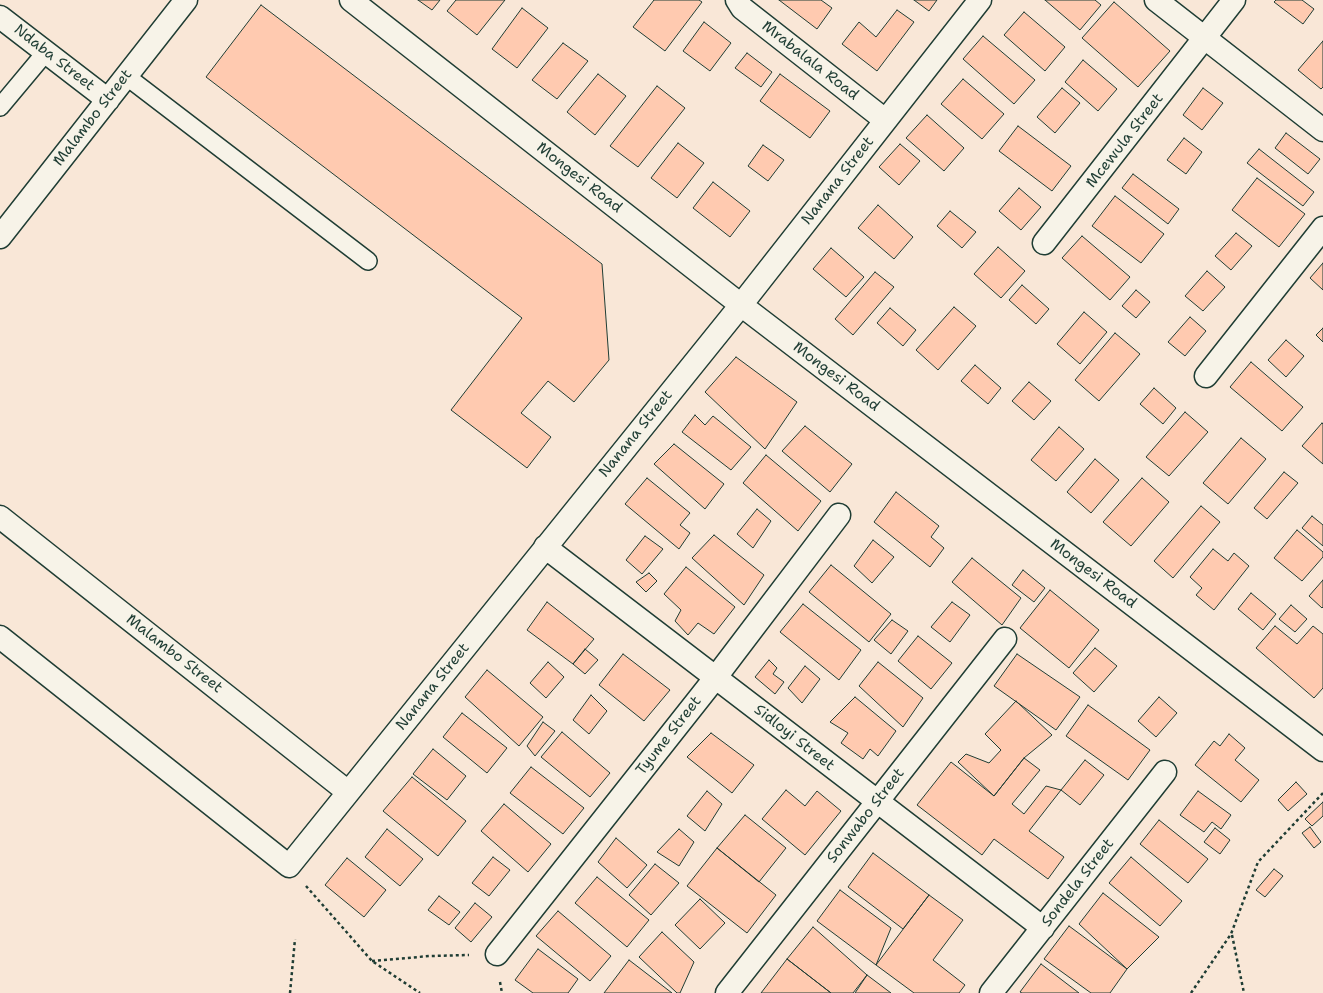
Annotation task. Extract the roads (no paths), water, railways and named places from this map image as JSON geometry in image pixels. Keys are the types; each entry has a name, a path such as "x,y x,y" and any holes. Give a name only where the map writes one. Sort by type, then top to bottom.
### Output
{"street":[{"name":"Malambo Street","path":"0,237 186,0"},
{"name":"Mongesi Road","path":"351,0 741,305 1323,750"},
{"name":"Mrabalala Road","path":"737,0 742,8 885,120"},
{"name":"Nanana Street","path":"0,638 289,866 741,305 980,0"},
{"path":"1156,0 1323,130"},
{"name":"Mcewula Street","path":"1044,243 1234,0"},
{"name":"Ndaba Street","path":"0,17 108,100"},
{"path":"1206,376 1323,228"},
{"name":"Tyume Street","path":"497,954 716,677 839,515"},
{"name":"Malambo Street","path":"0,517 348,792"},
{"name":"Sidloyi Street","path":"545,547 1043,928"},
{"name":"Sonwabo Street","path":"727,993 1005,639"},
{"name":"Sondela Street","path":"991,993 1165,772"}],"lane":[{"path":"0,107 46,52"},
{"path":"126,76 368,261"}]}
